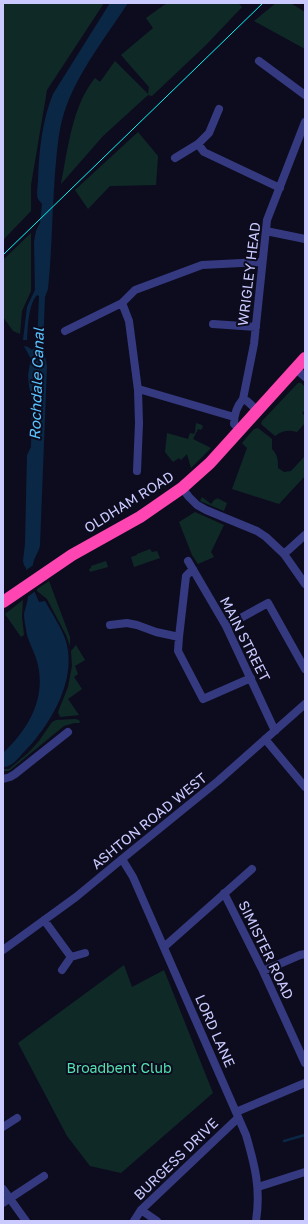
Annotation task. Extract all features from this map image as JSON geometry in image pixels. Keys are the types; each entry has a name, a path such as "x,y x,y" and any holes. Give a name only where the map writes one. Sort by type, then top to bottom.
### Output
{"highway":[{"name":"OLDHAM ROAD","path":"3,602 72,555 140,517 182,488 202,471 305,358"}],"street":[{"path":"259,61 305,95"},
{"path":"175,158 198,144 209,132 219,109"},
{"name":"WRIGLEY HEAD","path":"234,417 239,404 243,399 254,344 262,262 268,220 305,122"},
{"path":"198,144 204,152 280,188"},
{"path":"266,231 305,238"},
{"path":"65,331 122,302 135,290 202,265 262,262"},
{"path":"122,302 129,321 140,411 137,471"},
{"path":"213,324 256,327"},
{"path":"295,368 305,377"},
{"path":"138,390 234,417 234,424 240,430"},
{"path":"243,399 258,410"},
{"path":"182,488 197,506 266,537 284,554 305,584"},
{"path":"284,554 305,536"},
{"name":"MAIN STREET","path":"178,637 186,576 191,565 226,626 275,731"},
{"path":"226,626 268,603 305,669"},
{"path":"110,626 127,622 156,632 178,637 178,651 203,699 251,678"},
{"name":"ASHTON ROAD WEST","path":"3,950 76,897 218,781 305,704"},
{"path":"3,778 10,777 15,774 68,732"},
{"path":"265,739 305,787"},
{"name":"LORD LANE","path":"122,859 134,876 246,1136 255,1165 258,1187 258,1211 256,1221"},
{"path":"164,947 252,869"},
{"name":"SIMISTER ROAD","path":"224,893 263,972 305,1063"},
{"path":"44,920 71,956"},
{"path":"62,970 71,956 85,953"},
{"path":"263,972 305,954"},
{"path":"237,1115 305,1083"},
{"name":"BURGESS DRIVE","path":"134,1221 141,1210 237,1115"},
{"path":"3,1127 17,1118"},
{"path":"258,1187 305,1172"},
{"path":"6,1201 44,1176"},
{"path":"3,1189 6,1201 26,1221"},
{"path":"141,1210 157,1221"}],"green space":[{"path":"3,3 104,3 47,90 31,185 31,211 3,240"},
{"path":"169,3 238,3 242,7 206,45 152,96 148,95 103,136 61,184 76,115 87,89 95,78 100,82 115,61 148,94 149,87 121,55 153,28 146,18"},
{"path":"276,3 293,3 292,4 305,12 305,49 254,21"},
{"path":"138,132 158,156 156,185 110,186 88,209 75,190"},
{"path":"31,233 31,291 22,311 20,334 13,331 3,317 3,260"},
{"path":"298,383 301,383 305,387 305,410 302,413 305,416 305,423 297,432 286,431 275,436 261,424 262,421"},
{"path":"196,423 202,425 203,427 201,430 198,429 193,439 211,448 191,468 187,454 181,460 179,458 173,462 165,452 167,433 188,439 190,433 194,434 195,432"},
{"path":"258,428 272,439 272,449 277,456 278,468 284,472 291,471 305,456 305,476 279,504 232,489 247,448 242,443 254,429"},
{"path":"202,497 211,504 217,498 227,503 224,511 200,501"},
{"path":"195,512 224,525 211,552 214,557 198,564 192,555 179,522"},
{"path":"150,549 152,552 157,551 160,558 134,567 131,557"},
{"path":"106,561 108,567 90,572 89,569 91,566"},
{"path":"49,581 70,637 70,646 66,635 47,599 37,591 37,589"},
{"path":"23,600 22,617 24,635 21,637 5,614"},
{"path":"76,645 85,660 75,666 78,674 74,677 82,689 68,699 79,715 60,717 58,712 68,687 72,666 71,651"},
{"path":"56,720 79,720 80,722 64,726 9,771 3,771 3,769 9,769 28,753 39,741 52,722"},
{"name":"Broadbent Club","path":"124,965 132,987 164,970 213,1093 121,1173 90,1166 67,1136 18,1043"}],"water":[{"name":"Rochdale Canal","path":"110,3 128,3 78,80 66,107 61,124 55,173 48,289 45,297 43,347 47,366 40,545 33,564 35,593 39,602 45,601 62,631 67,644 68,665 62,693 49,720 18,759 6,767 3,767 3,753 21,734 28,723 34,712 40,687 37,661 28,637 24,619 28,600 28,589 26,568 23,561 25,544 27,455 31,447 32,399 28,375 31,359 24,346 32,350 37,345 39,296 37,295 30,310 27,340 23,340 27,307 35,290 34,242 36,231 40,223 42,204 37,197 37,192 42,136 46,115 53,94"}],"pier":[{"path":"36,563 37,590 26,598 25,571"}],"waterway":[{"path":"284,1141 305,1135"}],"tram line":[{"path":"3,255 263,3"}]}
